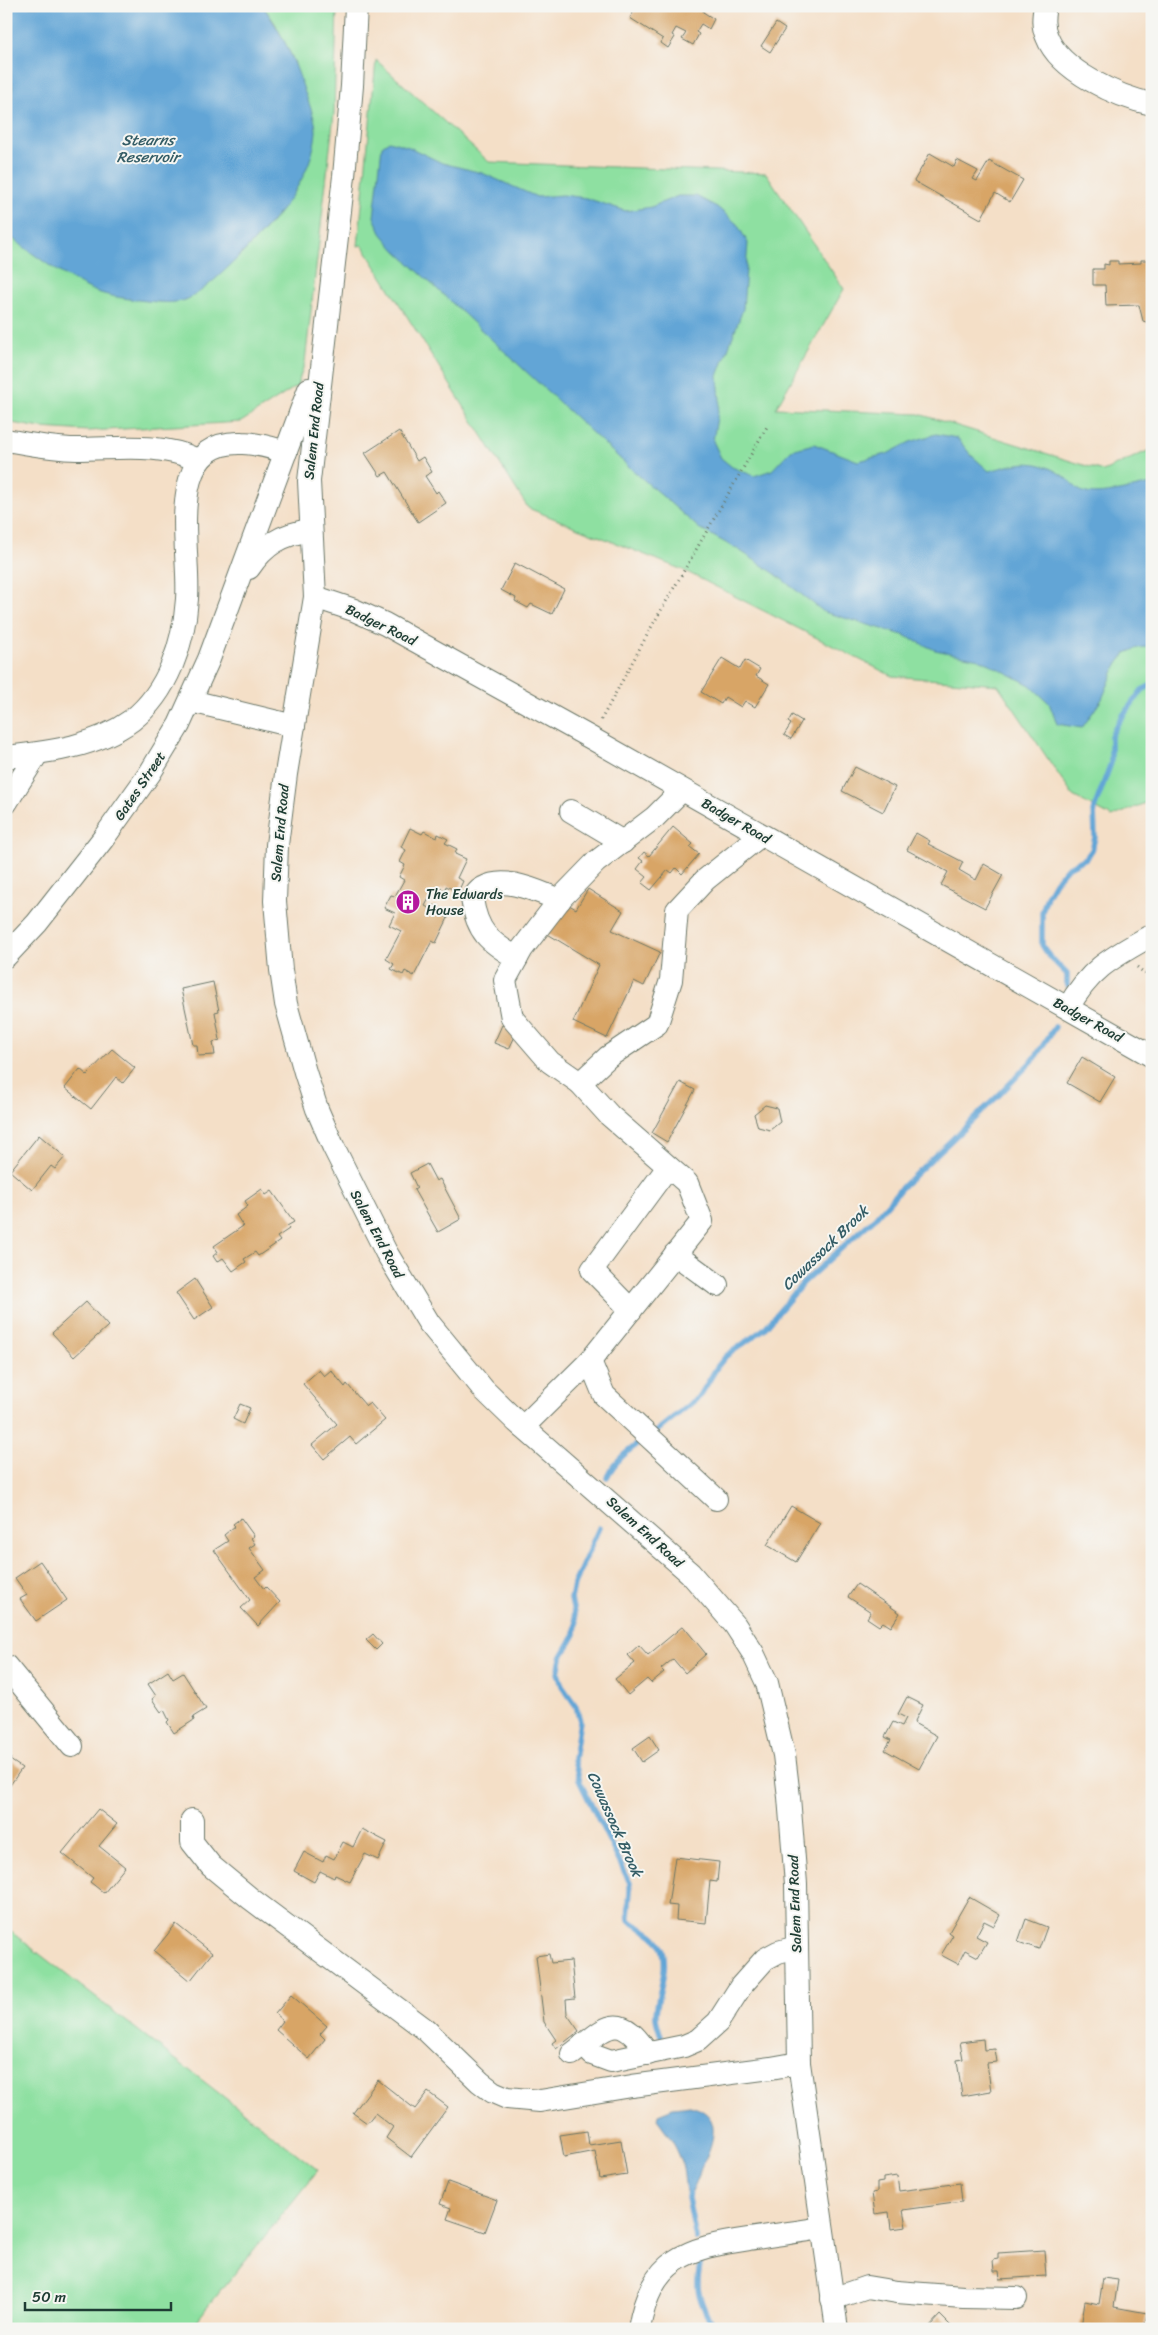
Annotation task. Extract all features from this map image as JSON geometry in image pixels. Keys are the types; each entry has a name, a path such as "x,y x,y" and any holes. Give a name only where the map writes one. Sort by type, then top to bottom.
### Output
{"street":[{"name":"Salem End Road","path":"356,6 347,147 309,475 314,597 278,831 275,901 286,1004 317,1109 368,1220 405,1286 454,1356 484,1390 524,1427 690,1572 735,1624 753,1652 767,1682 784,1755 795,1875 799,2063 837,2329"},
{"path":"1045,6 1042,23 1047,38 1058,54 1097,84 1122,95 1152,104"},
{"name":"Gates Street","path":"6,956 49,909 123,812 168,745 191,701 234,592 323,353"},
{"path":"6,440 74,449 159,448 174,450 198,460"},
{"path":"6,757 37,754 74,747 103,737 132,719 153,699 165,679 177,652 186,608 186,500 190,477 198,460 212,449 235,443 260,445 286,452"},
{"name":"Gates Street","path":"234,592 252,563 267,546 284,536 311,530"},
{"name":"Badger Road","path":"314,597 338,604 376,620 591,738 1152,1056"},
{"path":"191,701 294,726"},
{"path":"6,803 37,754"},
{"path":"524,1427 590,1361 702,1221 687,1184 609,1115 580,1084 550,1062 512,1018 505,980 517,958 560,900 596,862 655,817 682,790"},
{"path":"571,811 623,842"},
{"path":"580,1084 608,1057 657,1024 670,980 677,910 705,880 761,835"},
{"path":"517,958 493,945 475,920 472,899 482,888 501,883 529,888 560,900"},
{"path":"1068,1008 1079,988 1100,966 1152,935"},
{"path":"631,1310 592,1270 668,1167"},
{"path":"675,1254 717,1285"},
{"path":"590,1361 604,1395 716,1499"},
{"path":"6,1666 72,1746"},
{"path":"192,1820 192,1842 211,1866 251,1899 425,2029 480,2082 493,2092 507,2098 540,2102 632,2086 799,2063"},
{"path":"648,2054 631,2031 622,2026 612,2026 602,2030 578,2049 611,2062 648,2054 684,2046 708,2033 718,2022 741,1986 765,1959 778,1952 797,1946"},
{"path":"639,2329 648,2295 657,2279 670,2264 687,2253 709,2244 822,2228"},
{"path":"832,2299 867,2287 897,2292 963,2298 1016,2298"}],"path":[{"path":"591,738 768,425"}],"green space":[{"path":"263,6 337,6 334,114 305,362 297,386 241,422 89,431 41,428 6,422 6,233 62,272 159,302 185,300 207,285 243,253 271,223 296,190 295,63 275,23"},
{"path":"6,28 12,90 6,128"},
{"path":"376,60 489,162 766,173 844,289 776,408 919,414 1103,471 1152,449 1152,800 1112,817 1073,796 998,685 892,676 683,570 528,508 362,245 358,246"},
{"path":"6,1928 318,2170 190,2329 6,2329"}],"water":[{"name":"Stearns Reservoir","path":"8,6 263,6 270,16 291,55 313,115 316,126 314,148 309,163 294,193 273,220 229,266 201,291 185,300 171,302 112,296 92,290 58,271 6,233 6,128 13,91 7,48"},
{"path":"389,141 409,147 442,163 482,173 537,197 563,195 586,198 626,211 651,207 678,196 696,196 717,207 737,224 748,243 743,309 718,376 720,400 713,441 721,458 732,467 754,476 772,470 791,450 814,444 858,461 887,454 910,442 936,434 957,438 971,455 989,471 1018,464 1035,464 1052,469 1065,477 1080,491 1090,494 1107,493 1152,484 1152,646 1138,648 1126,653 1116,666 1102,699 1082,728 1057,724 1049,703 1030,685 979,659 935,650 903,635 824,612 774,573 739,550 700,529 629,467 395,250 381,233 374,217 382,146"},
{"path":"690,2106 702,2110 709,2116 713,2132 709,2151 688,2198 679,2155 657,2119 658,2114 673,2108"}],"building":[{"path":"637,6 705,6 703,12 714,19 709,29 701,24 696,32 699,34 693,45 682,39 686,33 676,28 672,35 675,37 668,48 661,43 663,39 630,18"},
{"path":"776,23 785,29 770,52 761,46"},
{"path":"930,153 954,167 957,160 978,171 973,179 977,181 989,161 1023,180 1010,202 995,193 981,219 914,181"},
{"path":"1141,260 1152,260 1152,323 1143,321 1139,305 1106,306 1105,285 1093,285 1093,269 1104,269 1104,264 1109,265 1109,261 1118,261 1118,264 1141,263"},
{"path":"399,431 417,461 423,457 432,472 425,476 436,493 438,491 446,503 418,522 387,472 380,476 365,453"},
{"path":"515,563 564,589 552,614 531,604 528,608 515,601 516,598 501,590"},
{"path":"722,658 740,669 745,660 760,669 756,676 769,684 755,707 745,701 741,707 725,697 721,704 701,692"},
{"path":"792,715 802,721 791,739 784,735 791,724 788,722"},
{"path":"855,767 895,787 883,812 842,791"},
{"path":"673,827 693,844 690,847 699,854 682,874 676,868 672,873 668,870 651,890 642,883 647,877 637,869 643,861 639,858 644,852 649,856"},
{"name":"The Edwards House","path":"410,828 422,834 424,831 437,838 438,834 448,839 445,843 457,849 455,854 466,859 457,878 463,881 458,892 446,886 445,890 441,888 436,898 431,895 425,906 431,909 434,905 439,908 438,912 448,918 436,943 432,941 414,976 405,971 403,975 391,969 394,964 386,959 401,931 389,925 395,913 384,908 391,895 395,896 404,880 399,877 405,865 400,862 406,850 401,847"},
{"path":"916,833 930,841 928,844 963,862 959,870 976,880 984,864 1003,875 985,908 941,885 948,872 907,850"},
{"path":"588,889 623,911 612,930 660,952 644,986 634,981 607,1038 573,1022 599,965 546,933 564,902 576,909"},
{"path":"213,982 219,1011 215,1012 220,1040 213,1042 215,1055 198,1056 197,1045 193,1045 181,989"},
{"path":"502,1025 517,1032 509,1049 494,1043"},
{"path":"112,1049 135,1068 123,1083 116,1077 91,1109 65,1088 80,1069 87,1075"},
{"path":"1082,1057 1115,1077 1100,1102 1067,1083"},
{"path":"680,1082 695,1090 667,1142 652,1133"},
{"path":"765,1105 777,1108 780,1122 770,1130 758,1127 754,1114"},
{"path":"39,1135 65,1157 55,1169 51,1166 32,1190 10,1171"},
{"path":"427,1164 436,1181 440,1179 461,1219 438,1232 414,1190 417,1188 410,1173"},
{"path":"262,1189 266,1195 272,1191 294,1222 287,1226 289,1229 277,1237 280,1241 258,1256 255,1252 244,1259 246,1262 233,1271 223,1258 217,1262 213,1256 218,1252 214,1246 243,1226 236,1215 248,1206 245,1201"},
{"path":"195,1279 213,1307 194,1320 176,1293"},
{"path":"86,1302 108,1326 74,1357 52,1333"},
{"path":"319,1370 324,1376 331,1370 345,1387 347,1384 366,1406 370,1403 385,1420 356,1444 350,1437 324,1459 312,1445 337,1424 303,1384"},
{"path":"240,1404 250,1408 243,1424 233,1419"},
{"path":"791,1506 820,1523 796,1562 767,1545"},
{"path":"241,1518 254,1536 251,1538 255,1544 249,1548 265,1570 255,1577 264,1589 266,1587 280,1602 258,1626 241,1608 250,1600 214,1550 228,1541 224,1535"},
{"path":"40,1561 67,1600 36,1621 20,1599 27,1595 15,1578"},
{"path":"857,1584 900,1613 891,1627 883,1622 879,1626 867,1618 871,1612 848,1597"},
{"path":"683,1626 706,1654 685,1673 673,1659 661,1669 664,1672 651,1683 647,1679 628,1695 615,1679 635,1663 628,1655 639,1645 648,1655"},
{"path":"373,1634 382,1644 376,1650 366,1640"},
{"path":"168,1671 173,1679 183,1673 206,1709 193,1717 194,1720 174,1733 167,1722 169,1720 164,1710 161,1712 152,1699 156,1696 148,1684"},
{"path":"907,1697 923,1705 914,1723 937,1736 919,1769 885,1750 891,1740 885,1737 893,1722 902,1726 906,1718 898,1714"},
{"path":"650,1736 659,1750 642,1762 633,1748"},
{"path":"6,1754 11,1758 10,1760 22,1768 6,1791"},
{"path":"98,1809 117,1824 99,1846 125,1867 104,1893 90,1882 93,1878 62,1853"},
{"path":"362,1829 387,1842 378,1860 365,1854 350,1882 335,1875 334,1878 320,1871 314,1882 294,1871 304,1852 323,1862 326,1855 334,1859 343,1842 353,1847"},
{"path":"675,1857 719,1862 717,1882 710,1881 706,1923 676,1920 677,1906 668,1905"},
{"path":"969,1897 1000,1915 994,1926 984,1921 976,1936 987,1942 978,1957 965,1950 958,1964 941,1955 953,1935 949,1932"},
{"path":"1026,1919 1047,1927 1039,1949 1018,1942"},
{"path":"176,1924 212,1953 190,1981 154,1951"},
{"path":"549,1954 551,1963 571,1961 575,1998 566,1999 567,2014 579,2031 556,2049 552,2043 556,2040 544,2022 536,1956"},
{"path":"291,1995 327,2026 320,2034 325,2039 309,2059 276,2030 283,2021 275,2014"},
{"path":"983,2039 984,2050 995,2049 997,2062 987,2063 991,2091 962,2096 957,2060 963,2059 960,2042"},
{"path":"378,2080 415,2109 428,2092 448,2107 411,2157 386,2138 393,2127 375,2113 367,2123 353,2113"},
{"path":"587,2131 589,2145 621,2140 627,2175 600,2179 595,2151 564,2157 560,2135"},
{"path":"897,2176 899,2191 960,2183 962,2202 903,2210 906,2227 891,2229 889,2212 875,2214 872,2193 877,2192 877,2183 883,2182 883,2178"},
{"path":"448,2182 497,2200 485,2232 447,2219 451,2208 440,2204"},
{"path":"1044,2250 1046,2276 1000,2279 999,2271 994,2271 993,2260 998,2259 998,2253"},
{"path":"1103,2278 1118,2280 1114,2307 1147,2313 1144,2329 1081,2327 1085,2301 1099,2304"},
{"path":"940,2315 954,2329 927,2329"}],"waterway":[{"name":"Cowassock Brook","path":"1067,985 1067,974 1049,956 1042,945 1042,912 1047,896 1055,882 1067,868 1086,858 1092,850 1095,837 1094,809 1111,763 1111,736 1119,721 1142,690 1152,685"},
{"name":"Cowassock Brook","path":"653,1434 700,1396 717,1367 726,1356 764,1329 803,1283 875,1218 904,1185 999,1095 1034,1059 1055,1027"},
{"name":"Cowassock Brook","path":"607,1477 619,1460 645,1439"},
{"name":"Cowassock Brook","path":"599,1528 574,1584 571,1599 576,1623 575,1634 561,1658 558,1673 562,1686 576,1706 580,1721 574,1759 580,1782 630,1883 629,1920 658,1939 663,1952 664,1969 656,2016 662,2040"},
{"name":"Cowassock Brook","path":"689,2190 688,2198 696,2238"},
{"name":"Cowassock Brook","path":"701,2255 698,2279 699,2294 707,2313 718,2329"}],"place":[{"name":"The Edwards House","path":"408,902"}]}
